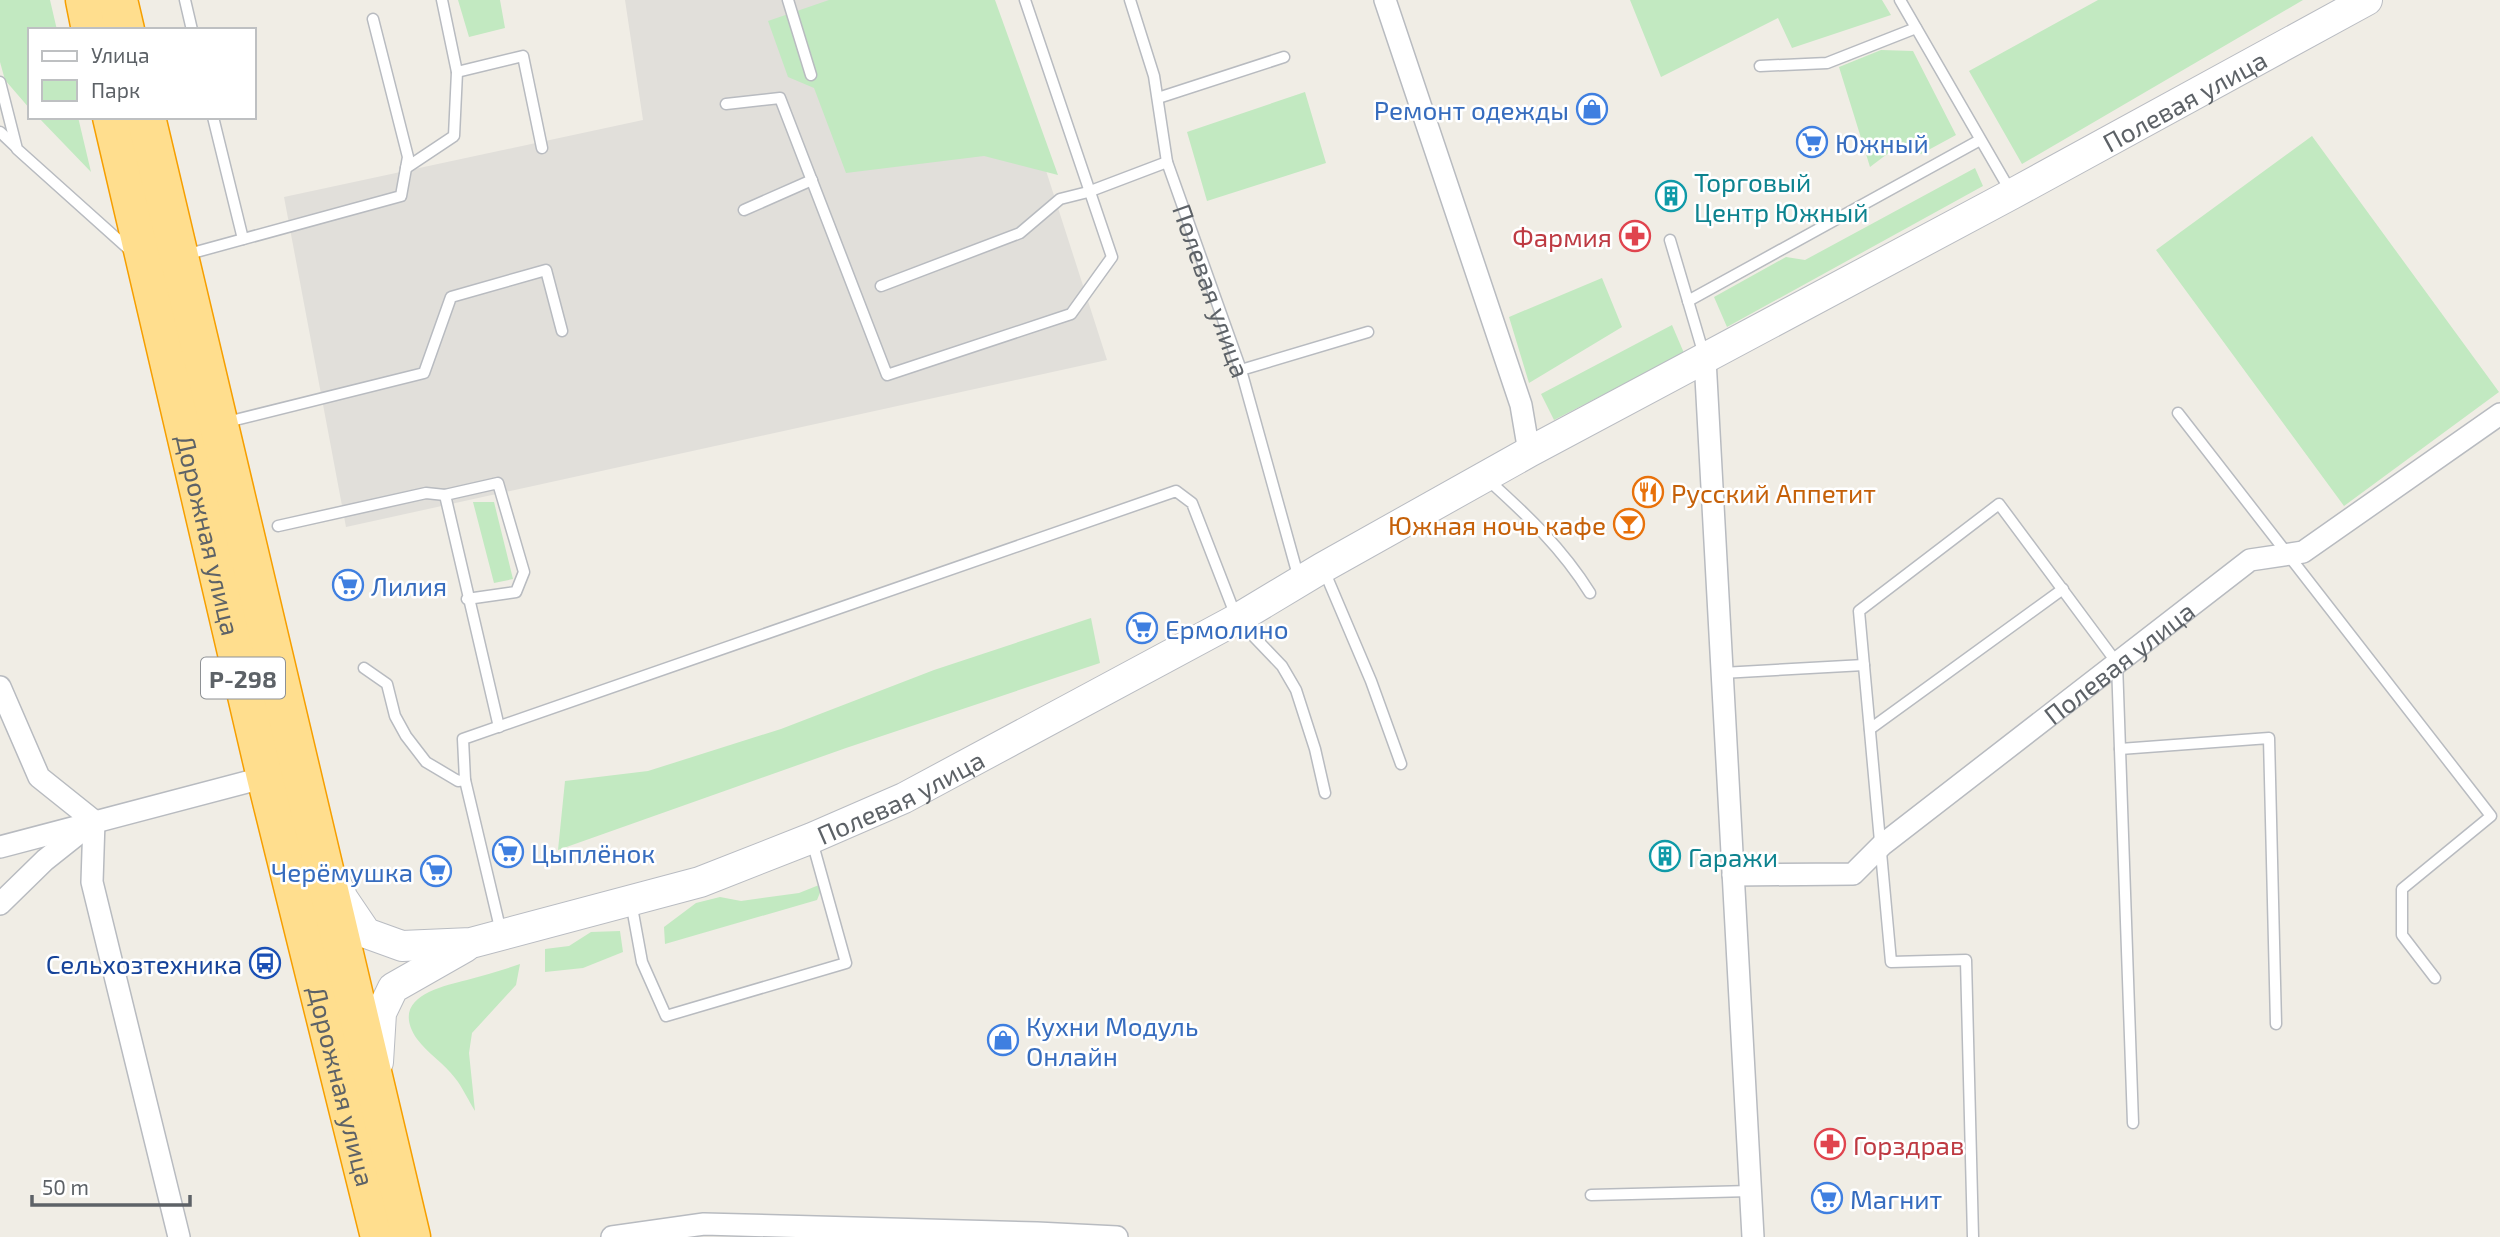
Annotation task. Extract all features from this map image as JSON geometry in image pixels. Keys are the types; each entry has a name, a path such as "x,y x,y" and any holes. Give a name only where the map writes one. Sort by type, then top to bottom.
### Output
{"highway":[{"path":"85,0 92,28"},
{"path":"118,0 125,28"},
{"name":"Дорожная улица","path":"112,119 217,424 411,1237"},
{"name":"Дорожная улица","path":"146,119 162,260 266,777 380,1237"}],"main road":[{"name":"Полевая улица","path":"471,943 502,937 701,882 904,798 1237,619 1529,452 2012,194 2367,0"},
{"path":"317,839 343,900 366,933 402,946 471,943"},
{"path":"377,1087 382,1013 393,988 471,943"}],"street":[{"path":"1386,0 1521,405 1529,452"},
{"path":"1705,359 1753,1237"},
{"name":"Полевая улица","path":"1733,875 1853,874 1882,845 2250,560 2303,552 2500,414"},
{"path":"0,687 39,777 94,821"},
{"path":"0,847 5,848 94,821 266,777"},
{"path":"0,904 45,860 94,821"},
{"path":"94,821 92,882 179,1237"},
{"path":"612,1237 704,1224 1117,1237"}],"lane":[{"path":"185,0 192,28"},
{"path":"406,168 454,136 457,72 442,0"},
{"path":"788,0 811,75"},
{"path":"726,104 780,99 887,375 1071,314 1112,257 1025,0"},
{"name":"Полевая улица","path":"1130,0 1154,76 1167,162 1311,575"},
{"path":"1900,0 2012,194"},
{"path":"0,132 17,149 162,260 401,196 408,158 373,19"},
{"path":"1760,65 1827,63 1916,28"},
{"path":"457,72 523,56 542,148"},
{"path":"1158,98 1284,57"},
{"path":"0,82 17,149"},
{"path":"213,119 243,239"},
{"path":"1688,301 1980,140"},
{"path":"881,286 1020,233 1060,199 1088,192 1167,162"},
{"path":"744,210 812,180"},
{"path":"1670,240 1705,359"},
{"path":"217,424 424,373 451,297 546,270 562,331"},
{"path":"1241,370 1368,332"},
{"path":"2178,413 2491,816 2402,889 2402,935 2435,978"},
{"path":"1485,477 1527,515 1572,564 1590,593"},
{"path":"278,526 426,493 445,495 498,483 524,572 516,592 467,599"},
{"path":"502,937 466,780 463,739 1175,491 1192,503 1237,619 1282,666 1296,690 1315,749 1325,793"},
{"path":"445,495 467,599 499,727"},
{"path":"1973,1237 1966,960 1891,962 1859,611 1999,503 2118,663 2133,1123"},
{"path":"1311,575 1371,681 1401,764"},
{"path":"1870,729 2063,589"},
{"path":"1722,673 1864,665"},
{"path":"364,668 387,684 395,716 405,736 426,762 458,780 466,780"},
{"path":"2120,749 2269,738 2276,1024"},
{"path":"631,902 642,962 666,1016 846,963 812,838"},
{"path":"1591,1195 1751,1191"}],"shaded area":[{"path":"625,0 991,0 1107,360 346,527 284,197 643,120"}],"green space":[{"path":"0,0 50,0 57,28 28,28 28,107 5,80 0,62"},
{"path":"458,0 500,0 505,28 469,37"},
{"path":"829,0 995,0 1058,175 984,156 846,173 814,88 788,77 768,21"},
{"path":"1630,0 1882,0 1891,15 1792,48 1778,18 1661,77"},
{"path":"2098,0 2303,0 2022,164 1969,71"},
{"path":"1881,50 1913,51 1956,135 1921,154 1903,142 1870,167 1839,67"},
{"path":"1305,92 1326,163 1207,201 1187,132"},
{"path":"40,119 78,119 91,172"},
{"path":"2312,136 2499,392 2344,506 2156,250"},
{"path":"1975,168 1983,186 1727,327 1714,297 1786,257 1805,260"},
{"path":"1602,278 1622,327 1529,383 1509,317"},
{"path":"1672,325 1684,353 1554,420 1541,394"},
{"path":"473,502 494,502 513,579 494,583"},
{"path":"1091,618 1100,663 846,748 558,850 565,781 648,771 781,729 934,670"},
{"path":"824,883 817,900 665,944 664,927 696,903 720,897 741,901 799,893"},
{"path":"620,931 623,952 583,968 545,972 545,949 569,946 591,932"},
{"path":"520,964 516,985 472,1033 469,1053 475,1111 455,1078 417,1039 410,1025 409,1013 413,1004 431,991"}],"place":[{"name":"Ремонт одежды","path":"1592,109"},
{"name":"Южный","path":"1812,142"},
{"name":"Торговый Центр Южный","path":"1671,196"},
{"name":"Фармия","path":"1635,236"},
{"name":"Русский Аппетит","path":"1648,492"},
{"name":"Южная ночь кафе","path":"1629,524"},
{"name":"Лилия","path":"348,585"},
{"name":"Ермолино","path":"1142,628"},
{"name":"Цыплёнок","path":"508,852"},
{"name":"Гаражи","path":"1665,856"},
{"name":"Черёмушка","path":"436,871"},
{"name":"Сельхозтехника","path":"265,963"},
{"name":"Кухни Модуль Онлайн","path":"1003,1040"},
{"name":"Горздрав","path":"1830,1144"},
{"name":"Магнит","path":"1827,1198"}]}
